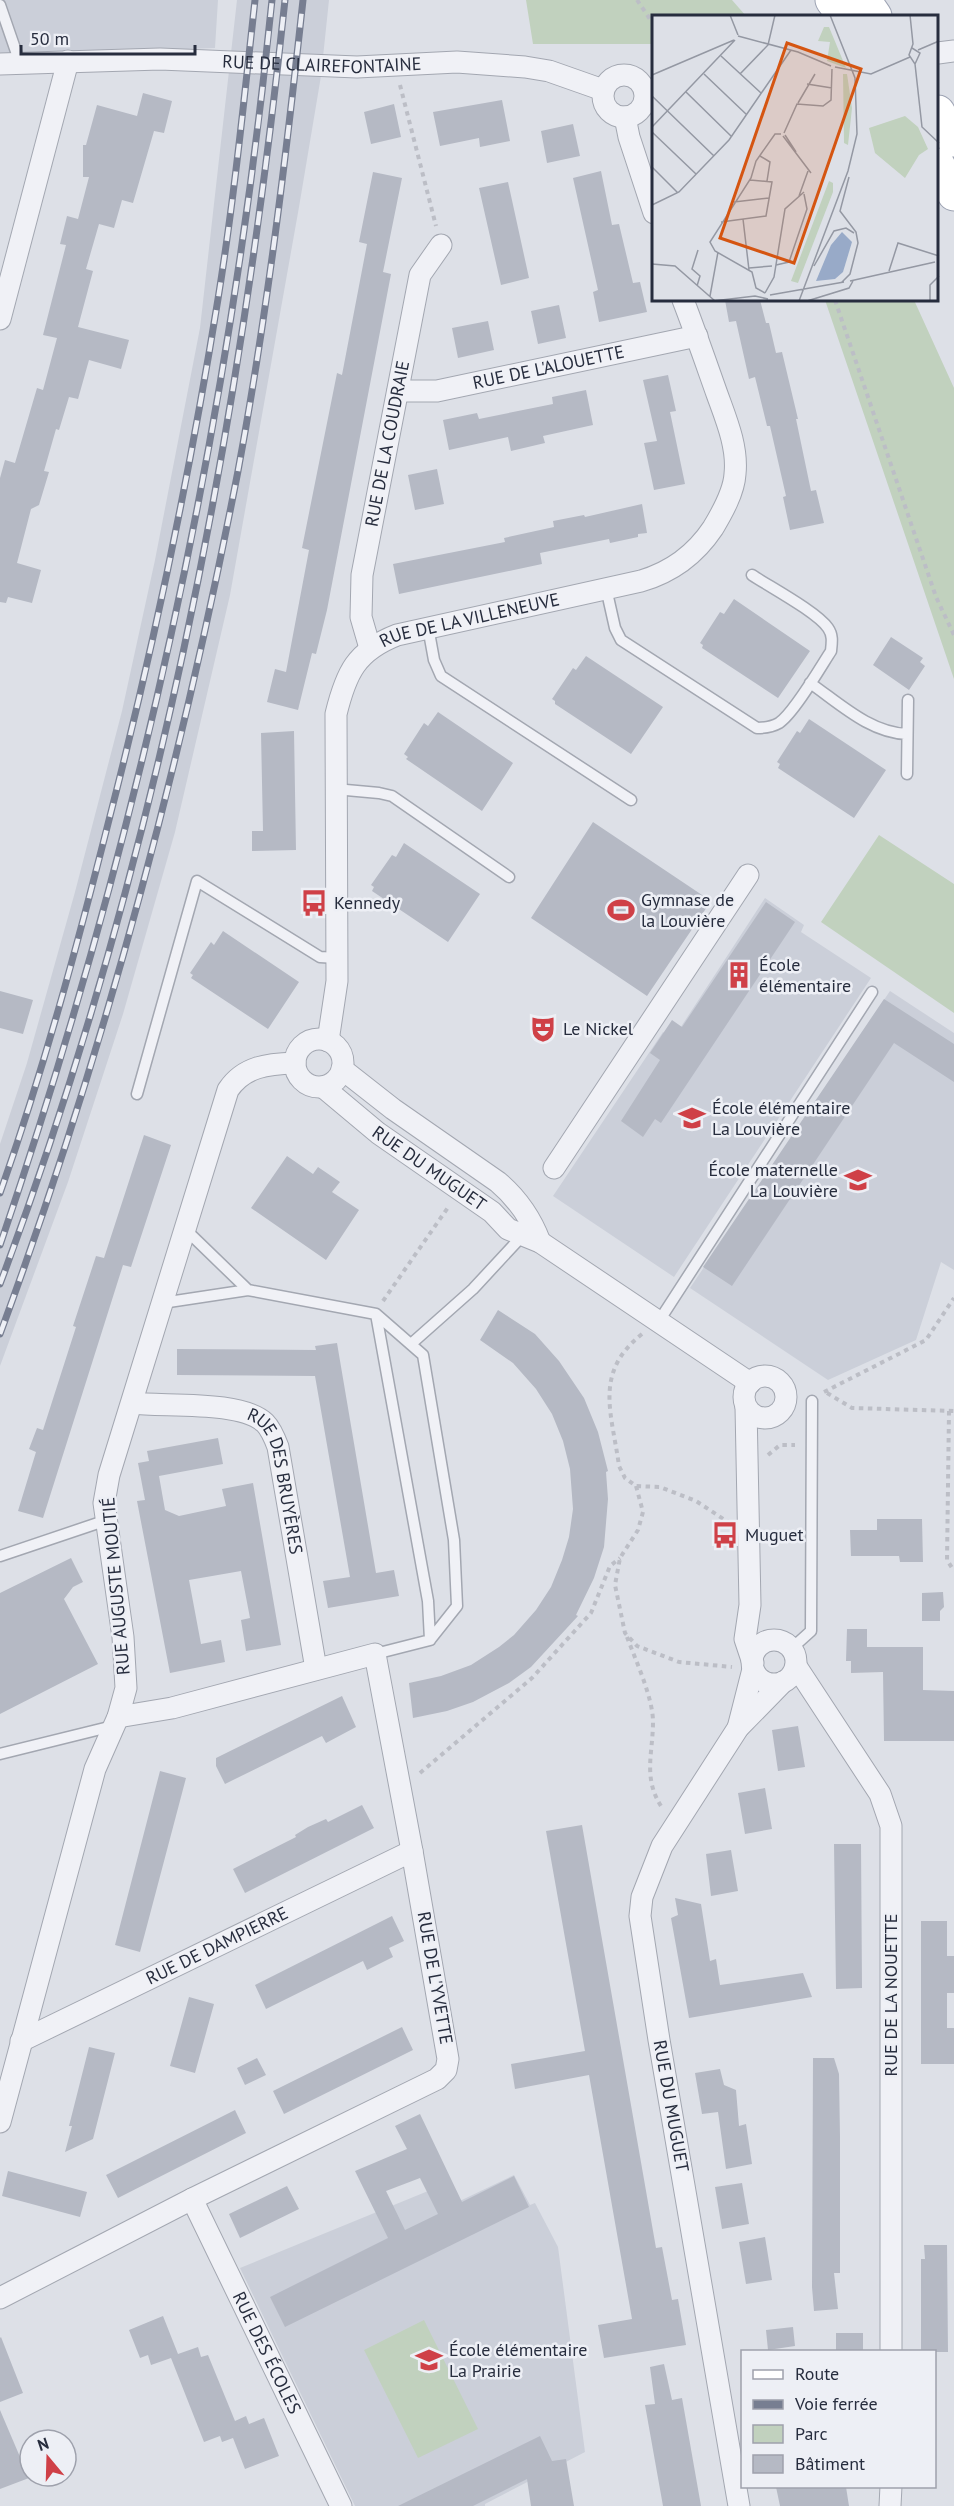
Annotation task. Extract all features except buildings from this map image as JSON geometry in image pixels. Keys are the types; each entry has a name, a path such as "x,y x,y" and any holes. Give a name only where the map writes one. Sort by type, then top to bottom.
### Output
{"main road":[{"path":"832,0 843,15"},
{"path":"864,0 874,15"},
{"path":"939,114 954,140"},
{"path":"939,167 954,194"}],"street":[{"path":"939,53 954,51"},
{"name":"RUE DE CLAIREFONTAINE","path":"10,63 160,59 357,67 457,62 549,71 603,90"},
{"path":"0,319 68,61"},
{"path":"618,75 632,76 648,84 643,106 638,112 618,117 607,110 603,90 618,75"},
{"path":"625,117 629,137 652,207"},
{"name":"RUE DE LA COUDRAIE","path":"370,648 361,617 362,575 420,275 441,245"},
{"name":"RUE DE LA VILLENEUVE","path":"328,1041 337,981 335,735 338,706 344,682 354,663 370,648 397,635 428,626 661,575 681,563 708,535 729,497 735,476 735,457 730,429 684,302"},
{"name":"RUE DE L'ALOUETTE","path":"398,391 437,391 697,336"},
{"path":"554,1168 748,875"},
{"path":"328,1041 338,1049 342,1056 342,1069 335,1081 322,1087 316,1087 303,1081 299,1076 295,1063 297,1055 306,1043 328,1041"},
{"name":"RUE AUGUSTE MOUTIÉ","path":"0,2122 95,1768 126,1688 126,1672 104,1503 109,1475 228,1090 234,1080 252,1069 266,1065 295,1063"},
{"name":"RUE DU MUGUET","path":"342,1069 393,1109 505,1188 532,1222 531,1239"},
{"name":"RUE DU MUGUET","path":"322,1087 378,1133 492,1212 508,1229 531,1239 659,1321 750,1383"},
{"path":"768,1376 784,1387 787,1400 785,1406 775,1417 768,1419 755,1416 746,1407 744,1394 750,1383 754,1378 768,1376"},
{"name":"RUE DES BRUYÈRES","path":"132,1403 232,1408 253,1415 264,1422 272,1432 278,1447 316,1669"},
{"name":"RUE DU MUGUET","path":"738,1728 753,1666 745,1638 750,1605 746,1407"},
{"name":"RUE DU MUGUET","path":"748,1462 768,1419"},
{"path":"750,1605 786,1659"},
{"path":"762,1644 786,1659 768,1683 757,1675 753,1666 757,1649 762,1644"},
{"path":"115,1721 375,1654"},
{"name":"RUE DE L'YVETTE","path":"0,2298 192,2199 437,2079 446,2070 447,2047 375,1654"},
{"name":"RUE DU MUGUET","path":"740,2506 659,2040 640,1916 642,1897 651,1869 662,1846 738,1728 786,1659"},
{"name":"RUE DE LA NOUETTE","path":"786,1659 880,1794 891,1826 891,2350"},
{"name":"RUE DE DAMPIERRE","path":"21,2041 412,1851"},
{"name":"RUE DES ÉCOLES","path":"192,2199 341,2506"},
{"path":"890,2506 891,2488"}],"lane":[{"path":"0,5 10,63"},
{"path":"606,588 615,628 621,640 757,728 768,728 781,722 810,682 831,651 832,639 827,627 818,618 752,575"},
{"path":"428,626 434,660 441,676 631,800"},
{"path":"810,682 879,730 893,734 907,734"},
{"path":"907,774 908,700"},
{"path":"335,789 392,796 509,877"},
{"path":"137,1094 197,881 320,957 337,958"},
{"path":"659,1321 872,992"},
{"path":"185,1229 248,1290"},
{"path":"411,1344 531,1239"},
{"path":"162,1303 248,1290 376,1314 423,1355 454,1539 458,1606 430,1640 375,1654"},
{"path":"376,1314 428,1601 430,1640"},
{"path":"786,1659 811,1631 812,1445 817,1401"},
{"path":"0,1556 107,1520"},
{"path":"0,1754 115,1721"}],"path":[{"path":"637,0 652,22"},
{"path":"395,64 441,245"},
{"path":"837,302 936,597 954,634"},
{"path":"376,1314 384,1298 460,1191"},
{"path":"817,1401 824,1391 926,1340 954,1298"},
{"path":"659,1321 635,1340 623,1353 612,1371 609,1387 620,1466 625,1478 636,1486 660,1487 696,1501 749,1535"},
{"path":"824,1391 852,1408 952,1411 947,1560 954,1571"},
{"path":"748,1462 759,1463 780,1445 812,1445"},
{"path":"401,1789 532,1678 591,1614 610,1566 620,1558 638,1530 643,1512 636,1486"},
{"path":"620,1558 615,1585 625,1633 642,1675 653,1721 648,1764 657,1800 675,1827"},
{"path":"625,1633 637,1646 679,1662 753,1666"}],"shaded area":[{"path":"0,0 218,0 215,48 0,56"},
{"path":"237,0 329,0 321,76 299,207 230,595 175,832 123,1014 68,1182 0,1366 0,1144 27,1063 75,892 122,711 155,560 200,328"},
{"name":"École élémentaire La Louvière","path":"765,898 804,925 801,932 871,978 674,1277 553,1196 663,1032 673,1039"},
{"name":"École maternelle La Louvière","path":"890,991 954,1033 954,1270 941,1262 916,1340 828,1380 690,1288"},
{"name":"École élémentaire La Prairie","path":"514,2175 530,2205 535,2203 558,2247 585,2452 485,2506 355,2506 240,2268 433,2189 443,2209"}],"green space":[{"path":"526,0 732,0 745,15 652,15 652,44 533,44"},
{"path":"826,302 915,302 954,388 954,679"},
{"path":"879,835 954,884 954,1013 821,922"},
{"path":"424,2320 478,2429 418,2458 364,2350"}],"railway":[{"path":"0,1193 46,1053 86,911 126,752 170,559 196,429 224,262 255,0"},
{"path":"0,1245 50,1093 95,940 136,786 172,631 204,475 231,318 254,159 272,0"},
{"path":"0,1284 55,1128 103,971 146,812 183,651 215,489 243,327 266,163 285,0"},
{"path":"0,1334 73,1122 137,907 216,581 238,471 267,295 303,0"}],"place":[{"name":"Kennedy","path":"314,903"},
{"name":"Gymnase de la Louvière","path":"621,910"},
{"name":"École élémentaire","path":"739,975"},
{"name":"Le Nickel","path":"543,1029"},
{"name":"École élémentaire La Louvière","path":"692,1118"},
{"name":"École maternelle La Louvière","path":"858,1180"},
{"name":"Muguet","path":"725,1535"},
{"name":"École élémentaire La Prairie","path":"429,2360"}]}
